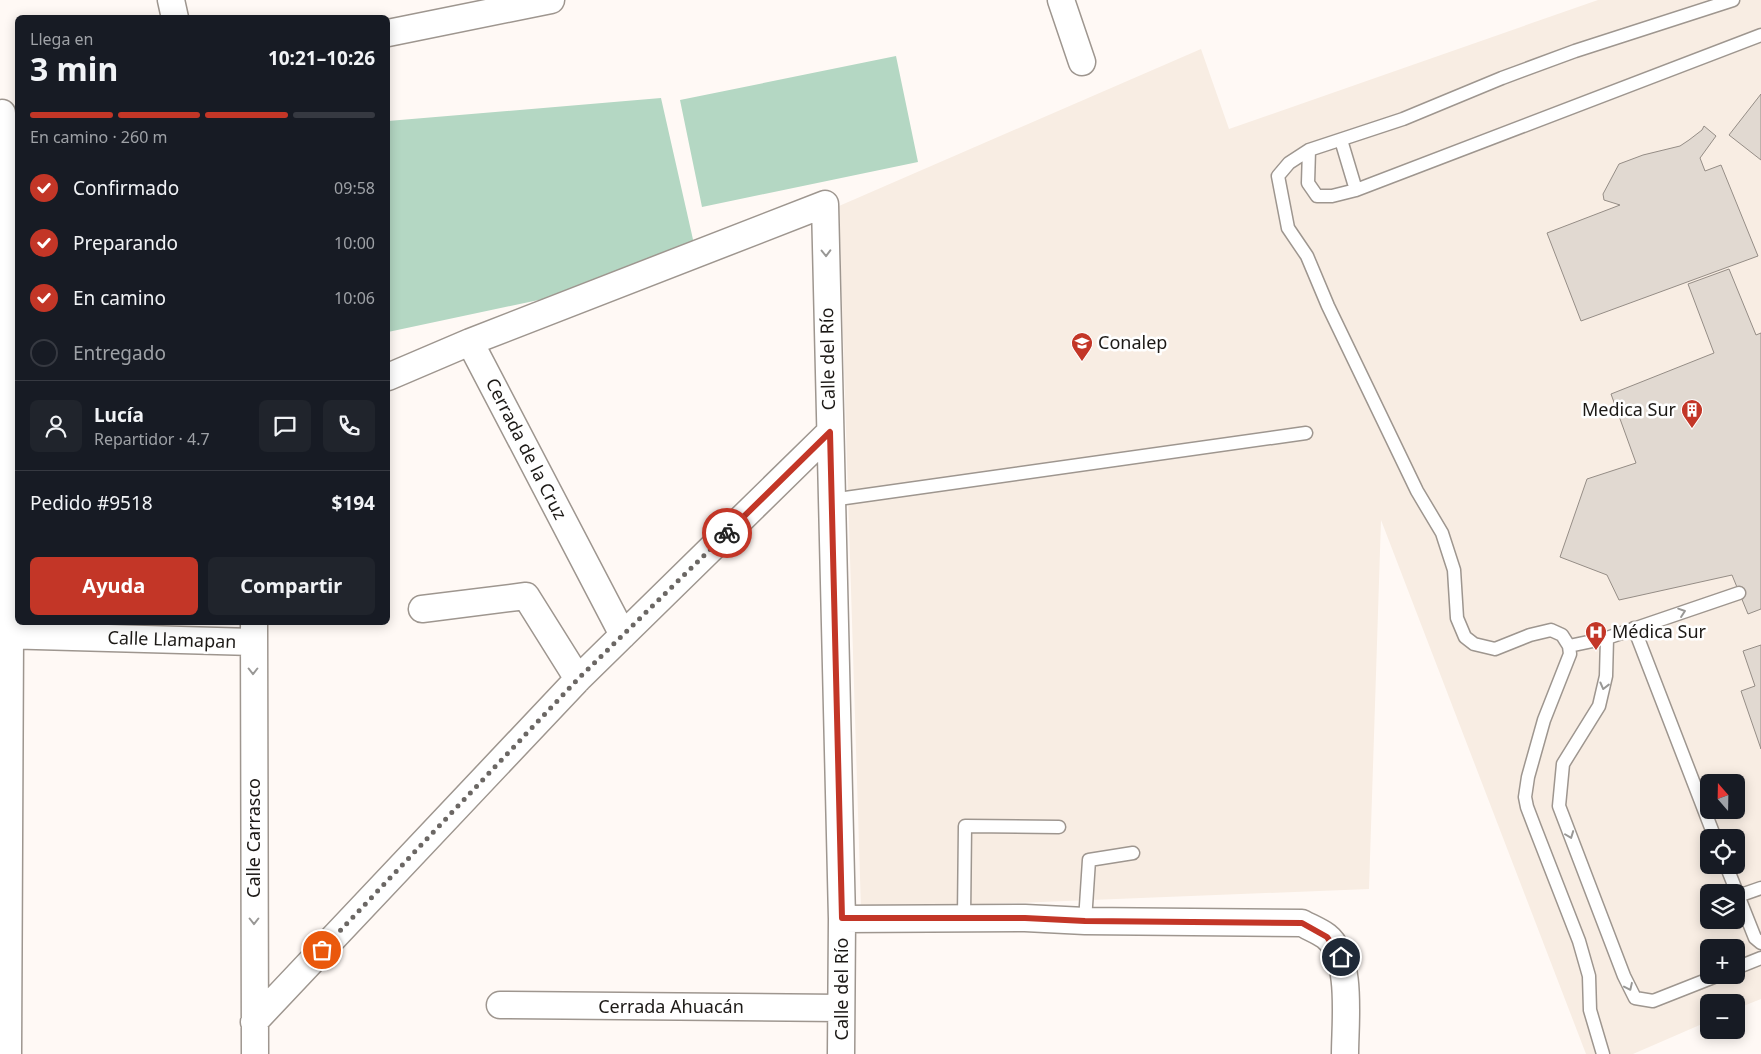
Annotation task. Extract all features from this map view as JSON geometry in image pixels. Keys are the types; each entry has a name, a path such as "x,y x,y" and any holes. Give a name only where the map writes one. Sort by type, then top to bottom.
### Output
{"street":[{"path":"171,0 174,15"},
{"path":"390,34 551,0"},
{"path":"1061,0 1082,62"},
{"path":"6,112 2,285 8,1054"},
{"name":"Calle del Río","path":"470,342 825,204 842,918 841,1054"},
{"path":"390,376 470,342"},
{"name":"Cerrada de la Cruz","path":"470,342 623,635"},
{"path":"254,1022 578,679 830,432"},
{"path":"422,609 526,596 578,679"},
{"name":"Calle Llamapan","path":"5,635 253,632"},
{"name":"Calle Carrasco","path":"253,632 255,1054"},
{"path":"842,918 1025,918 1085,921 1302,923 1327,937 1341,957 1345,981 1344,1054"},
{"name":"Cerrada Ahuacán","path":"500,1006 842,1008"}],"lane":[{"path":"1603,1054 1590,1010 1588,976 1583,956 1571,918 1532,821 1525,797 1528,777 1544,720 1570,654 1569,646 1562,634 1551,630 1530,635 1496,649 1474,644 1465,637 1460,629 1456,608 1454,570 1442,533 1417,492 1328,306 1307,256 1288,228 1278,176 1289,163 1309,150 1403,119 1494,81 1575,51 1732,0"},
{"path":"1309,150 1308,183 1317,196 1332,196 1356,190 1761,35"},
{"path":"1341,140 1356,190"},
{"path":"831,500 1306,433"},
{"path":"1569,646 1607,638 1739,592"},
{"path":"1634,628 1712,829"},
{"path":"1607,638 1606,676 1599,706 1563,764 1559,806 1621,967 1635,998 1653,1001 1700,983"},
{"path":"964,918 965,826 1059,827"},
{"path":"1085,921 1089,860 1133,853"},
{"path":"1745,894 1761,888"},
{"path":"1745,913 1755,938 1761,943"},
{"path":"1745,964 1761,958"}],"shaded area":[{"path":"1598,0 1761,0 1761,999 1745,1005 1745,994 1700,994 1700,1025 1633,1054 1586,1054 1381,520 1369,889 861,909 839,206 1201,49 1229,129"}],"green space":[{"path":"896,56 918,162 702,207 680,100"},
{"path":"661,98 699,266 390,332 390,121"}],"building":[{"path":"1761,94 1761,160 1729,135"},
{"path":"1704,126 1716,136 1700,158 1705,171 1721,165 1758,256 1581,321 1547,233 1620,205 1604,200 1603,194 1619,164 1643,155 1680,146 1702,130"},
{"name":"Medica Sur","path":"1729,269 1756,335 1761,333 1761,609 1748,614 1732,575 1619,600 1607,575 1560,557 1587,479 1636,463 1611,394 1714,353 1688,284"},
{"path":"1761,645 1761,749 1741,691 1755,686 1743,651"}],"way so far":[{"path":"322,950 578,679 727,533"}],"place":[{"name":"Conalep","path":"1082,362"},
{"name":"Medica Sur","path":"1692,429"},
{"name":"Médica Sur","path":"1596,651"}],"route":[{"path":"727,533 830,432 842,918 1025,918 1085,921 1302,923 1327,937 1341,957"}]}
